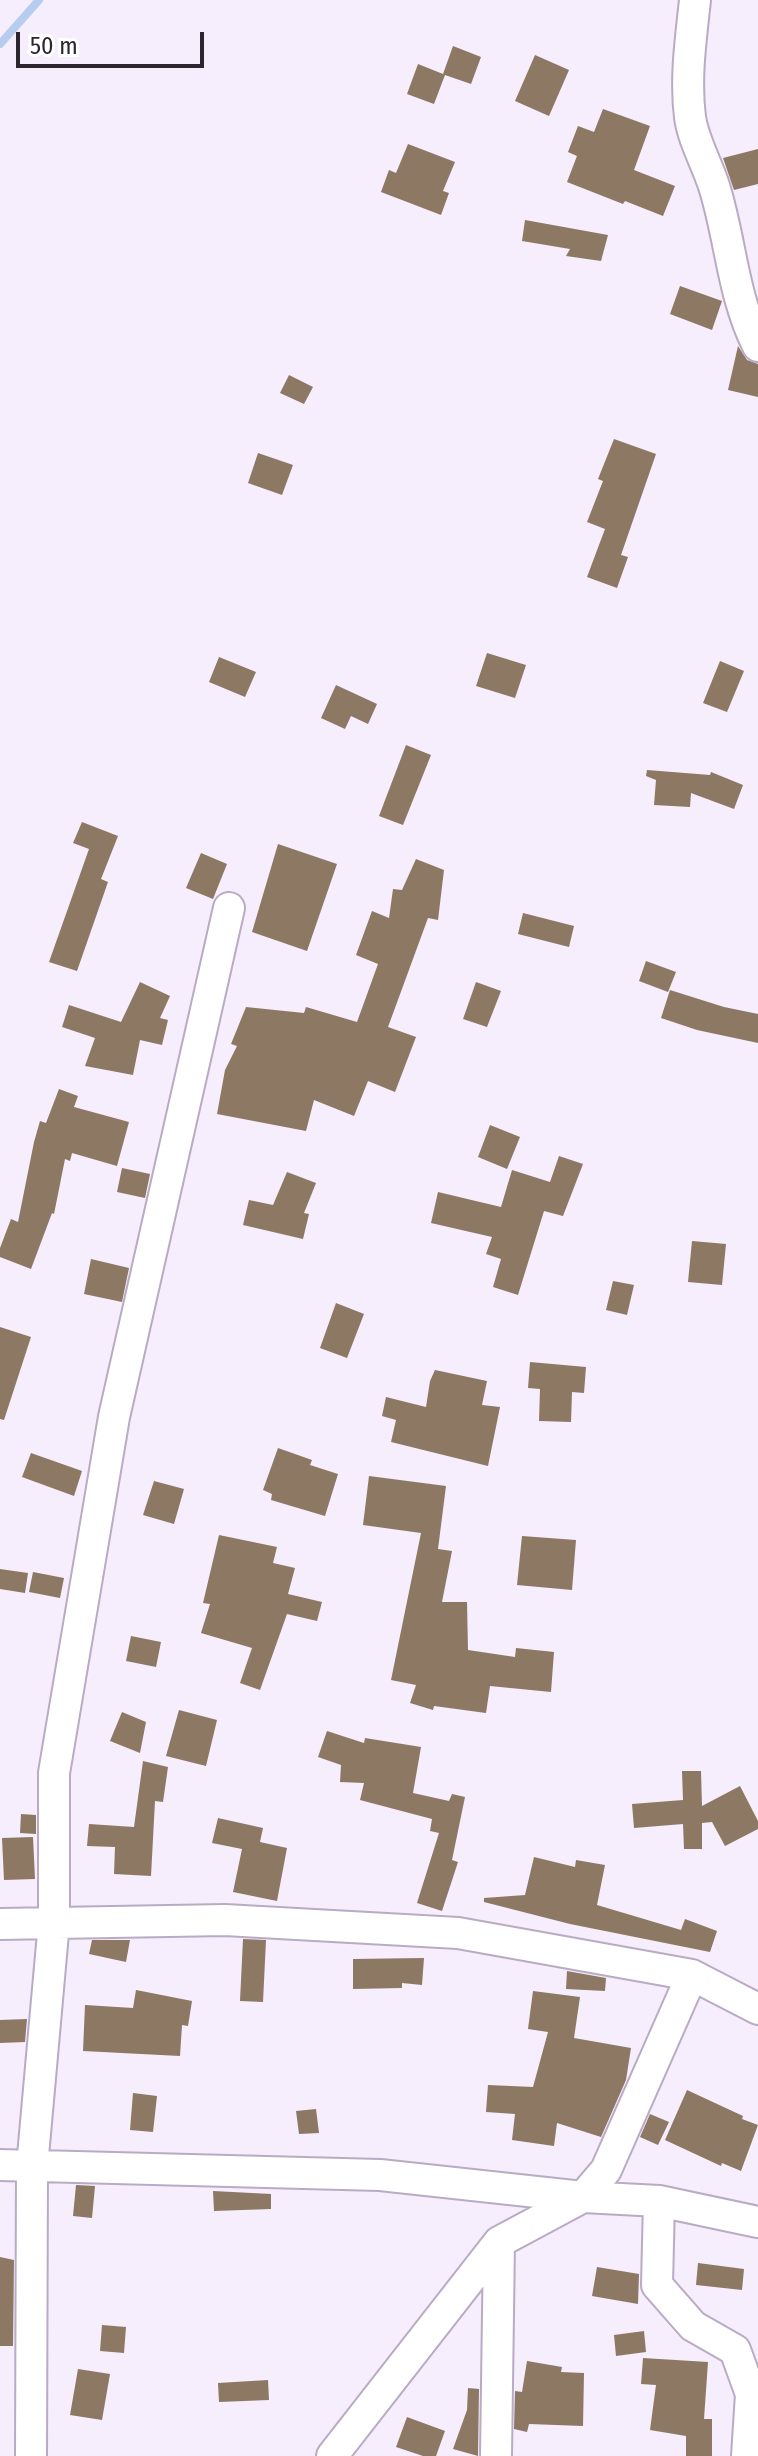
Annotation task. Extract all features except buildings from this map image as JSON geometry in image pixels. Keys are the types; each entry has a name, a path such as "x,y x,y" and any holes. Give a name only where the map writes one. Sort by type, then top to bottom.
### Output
{"street":[{"path":"695,0 688,60 690,119 715,188 733,279 758,346"},
{"path":"31,2456 32,2167 54,1922 54,1773 114,1417 229,908"},
{"path":"0,1924 225,1920 458,1933 692,1975 758,2009"},
{"path":"332,2456 499,2242 583,2197 606,2170 692,1975"},
{"path":"0,2165 380,2175 583,2197 659,2201 758,2222"},
{"path":"659,2201 657,2285 693,2326 735,2350 751,2394 747,2456"},
{"path":"496,2456 499,2242"}],"waterway":[{"path":"0,44 39,0"}]}
